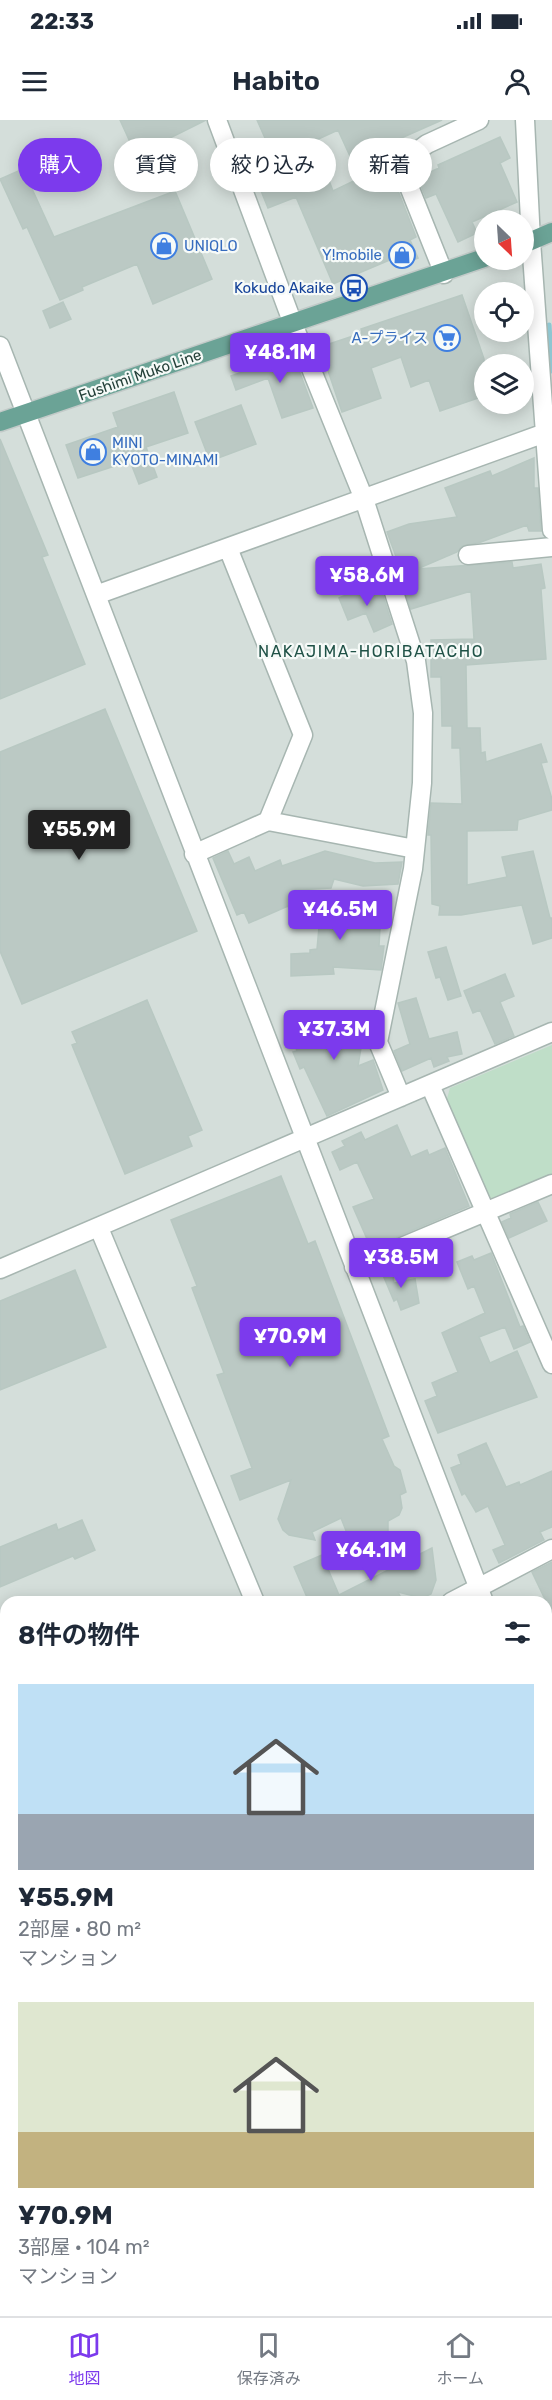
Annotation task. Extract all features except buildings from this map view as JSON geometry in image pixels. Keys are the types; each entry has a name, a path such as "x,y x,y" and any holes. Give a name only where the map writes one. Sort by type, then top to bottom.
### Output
{"main road":[{"path":"534,239 552,232"},
{"name":"Fushimi Muko Line","path":"0,422 474,262"}],"street":[{"path":"217,120 293,324 364,499 416,661 423,713 422,783 415,849 378,1042 401,1097"},
{"path":"444,274 400,164 427,144 479,120"},
{"path":"525,120 526,210"},
{"path":"530,270 552,530"},
{"path":"0,346 481,1595 552,1549"},
{"path":"96,595 545,434"},
{"path":"468,555 552,547"},
{"path":"228,548 303,735 268,821"},
{"path":"194,854 268,821 415,849"},
{"path":"0,1269 552,1032"},
{"path":"430,1084 552,1364"},
{"path":"354,1267 552,1184"},
{"path":"99,1228 252,1596"}],"shaded area":[{"path":"0,120 552,120 552,1596 0,1596"}],"green space":[{"path":"552,1045 552,1180 492,1202 446,1102 450,1088"}],"waterway":[{"path":"549,325 552,371"}],"place":[{"name":"UNIQLO","path":"164,246"},
{"name":"Y!mobile","path":"402,255"},
{"name":"Kokudo Akaike","path":"354,288"},
{"name":"A-プライス","path":"447,338"},
{"name":"MINI KYOTO-MINAMI","path":"93,452"}],"district":[{"name":"NAKAJIMA-HORIBATACHO","path":"371,651"}]}
